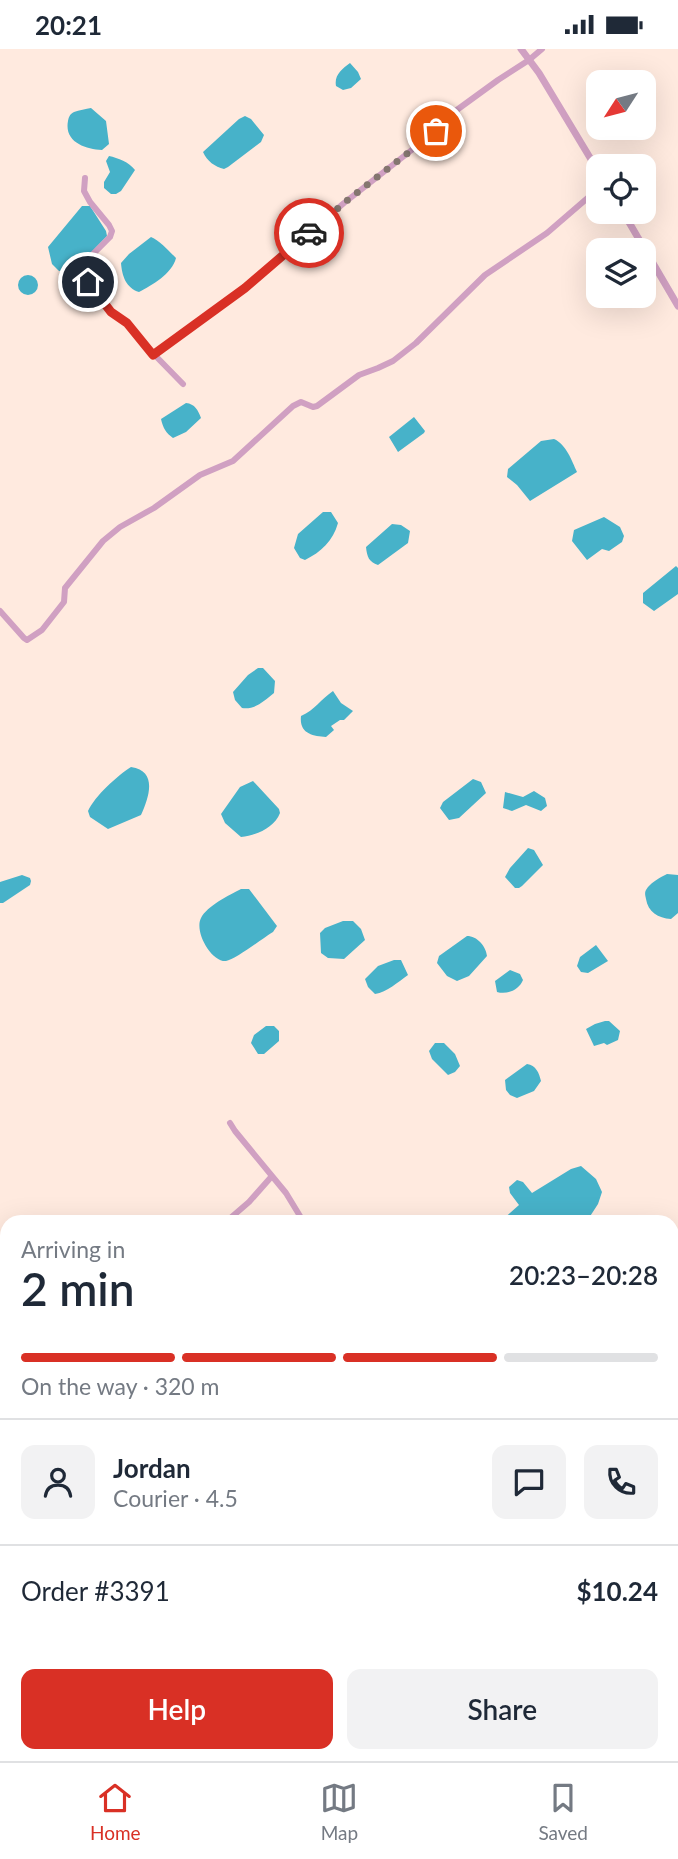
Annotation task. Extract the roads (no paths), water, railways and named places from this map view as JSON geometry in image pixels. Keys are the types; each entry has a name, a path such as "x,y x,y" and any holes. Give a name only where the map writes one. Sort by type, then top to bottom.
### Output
{"street":[{"path":"521,49 587,154"},
{"path":"153,355 245,288 344,203 436,131 454,112 542,49"},
{"path":"85,178 84,191 112,231 110,237 84,265 88,282 111,312 127,323 153,355 183,384"},
{"path":"0,611 24,638 29,639 42,629 64,602 65,588 103,541 120,527 154,508 200,475 233,461 293,406 302,402 317,406 359,375 393,361 416,343 485,275 547,233 586,199"},
{"path":"630,224 678,306"},
{"path":"230,1123 286,1193 299,1215"},
{"path":"234,1215 272,1176"}],"water":[{"path":"350,63 361,79 351,88 343,90 336,86 337,75"},
{"path":"91,108 106,121 109,144 102,150 77,143 69,134 68,120 71,114"},
{"path":"245,116 251,119 264,135 261,142 224,169 214,165 203,152"},
{"path":"109,156 123,161 135,170 116,194 111,194 104,188 104,182 110,172 106,161"},
{"path":"82,206 90,206 107,236 75,269 59,271 52,264 48,247"},
{"path":"151,237 176,258 166,274 139,292 125,281 121,263"},
{"path":"28,275 35,278 38,285 35,292 28,295 21,292 18,285 21,278"},
{"path":"186,403 196,408 201,418 186,432 173,438 165,430 161,419"},
{"path":"414,417 425,431 398,452 389,437"},
{"path":"554,439 565,449 577,472 530,501 507,477 508,469 541,441"},
{"path":"323,512 331,512 338,523 333,535 316,553 305,560 300,558 294,548 298,534"},
{"path":"604,517 620,527 624,536 622,542 609,551 602,549 587,560 572,541 574,530"},
{"path":"392,524 401,525 410,531 408,543 378,565 369,559 366,547"},
{"path":"676,566 678,594 654,611 643,603 643,593"},
{"path":"258,668 263,668 275,681 274,693 255,706 242,708 235,700 233,692"},
{"path":"333,691 341,703 353,711 344,720 331,726 334,730 326,737 308,733 302,727 301,716"},
{"path":"131,767 140,769 148,779 144,808 141,815 108,829 90,817 88,811 107,787"},
{"path":"473,779 481,782 486,793 459,818 449,820 440,808 443,802"},
{"path":"253,781 280,813 274,823 264,830 241,837 225,823 221,814 240,787"},
{"path":"534,791 545,798 547,806 541,811 526,805 512,811 503,808 505,792 523,797"},
{"path":"528,848 534,850 543,865 522,886 515,888 505,877"},
{"path":"667,874 678,875 678,913 671,919 651,911 645,894 650,885"},
{"path":"22,875 30,878 30,885 0,903 0,882"},
{"path":"241,889 249,889 277,926 273,932 236,957 220,960 205,945 199,924 213,905"},
{"path":"343,921 353,921 361,929 365,940 344,959 328,958 321,953 320,933 325,928"},
{"path":"467,936 480,942 487,956 469,976 457,981 447,976 437,963 439,956"},
{"path":"596,945 608,961 588,973 581,972 577,966 580,957"},
{"path":"401,960 408,975 388,989 375,994 365,979 378,966"},
{"path":"510,970 520,974 523,980 521,984 512,991 497,992 495,981"},
{"path":"609,1021 620,1031 618,1040 607,1045 604,1043 594,1046 586,1029"},
{"path":"266,1026 274,1026 279,1031 279,1041 264,1054 258,1054 251,1043 254,1035"},
{"path":"435,1043 444,1043 455,1054 460,1066 455,1072 448,1075 432,1059 429,1051"},
{"path":"527,1064 535,1068 541,1081 534,1091 517,1098 506,1090 505,1080"},
{"path":"581,1166 596,1179 602,1192 591,1215 508,1215 519,1205 509,1187 517,1180 523,1182 532,1193 571,1169"}]}
